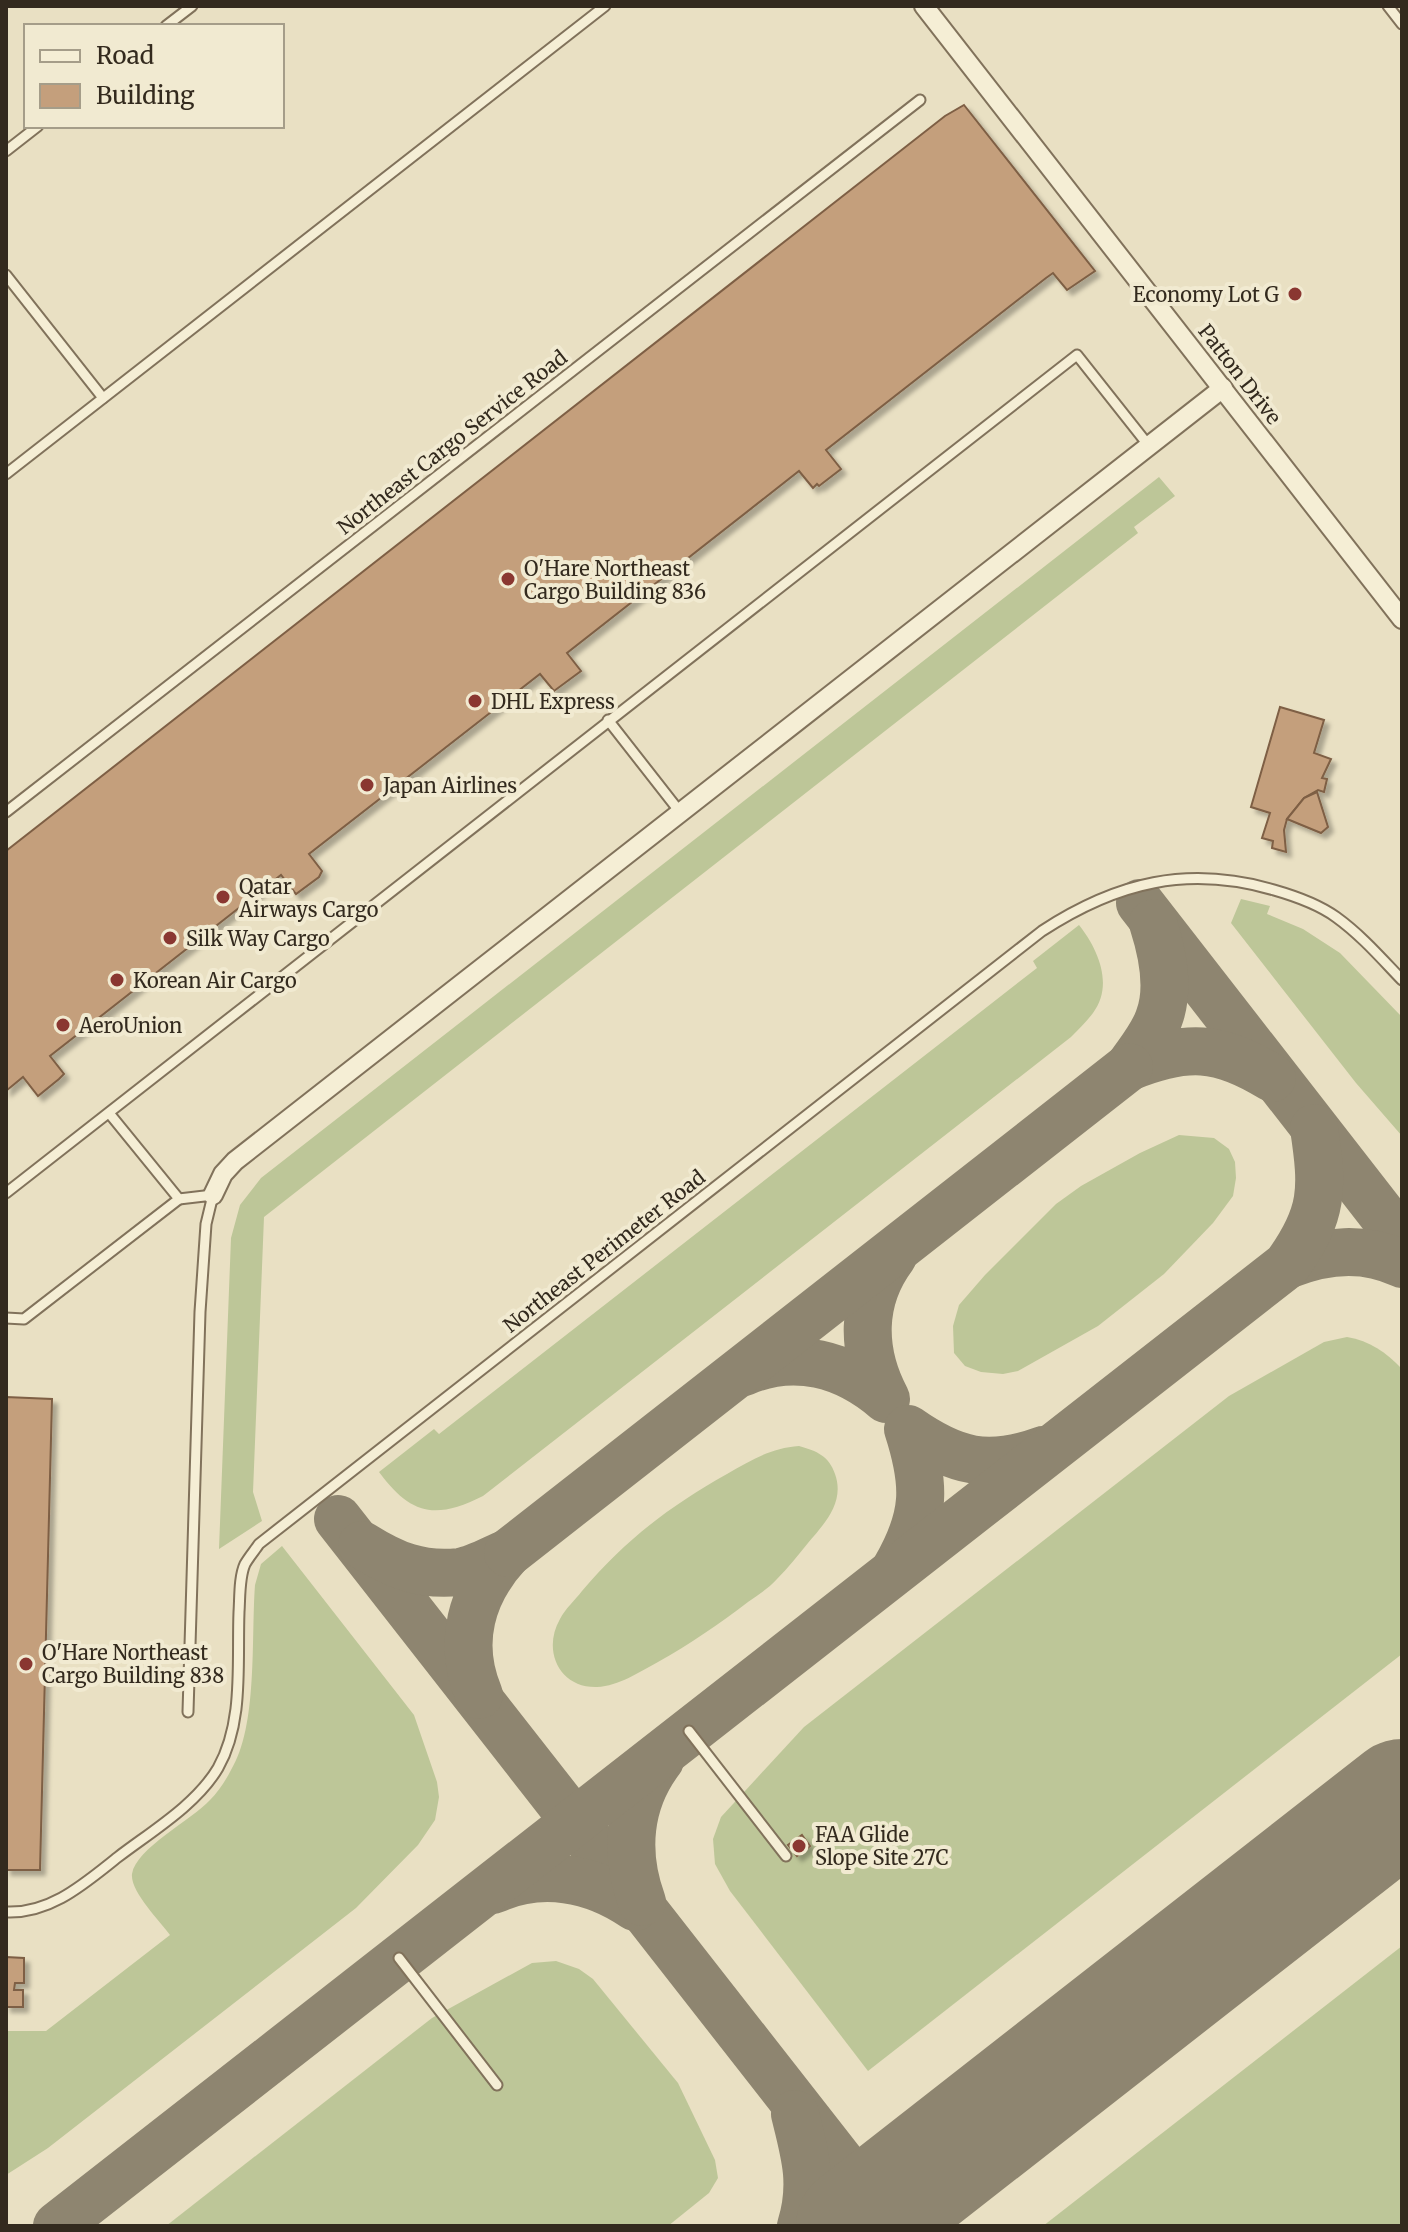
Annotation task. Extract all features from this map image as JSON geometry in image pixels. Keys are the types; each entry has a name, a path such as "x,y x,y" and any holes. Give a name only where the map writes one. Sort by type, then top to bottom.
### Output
{"street":[{"name":"Patton Drive","path":"924,6 1402,619"},
{"path":"213,1195 223,1174 235,1161 1223,388"}],"lane":[{"path":"169,24 192,6"},
{"path":"6,474 605,6"},
{"path":"1388,6 1402,24"},
{"name":"Northeast Cargo Service Road","path":"6,812 920,100"},
{"path":"6,151 35,128"},
{"path":"6,275 103,398"},
{"path":"6,1193 1077,355 1149,446"},
{"path":"608,720 681,813"},
{"name":"Northeast Perimeter Road","path":"6,1912 18,1913 39,1908 83,1885 197,1795 217,1770 230,1743 236,1717 240,1595 244,1566 259,1544 1042,931 1107,894 1142,884 1191,877 1242,881 1295,897 1333,915 1361,937 1402,980"},
{"path":"109,1113 179,1199"},
{"path":"6,1318 24,1319 179,1199 213,1195 206,1224 200,1312 188,1712"},
{"path":"689,1731 786,1856"},
{"path":"399,1958 497,2085"}],"green space":[{"path":"1159,477 1175,496 1134,527 1138,533 264,1217 253,1492 262,1521 219,1549 231,1238 240,1205 261,1178"},
{"path":"1241,899 1270,906 1267,914 1303,929 1340,953 1402,1017 1402,1136 1356,1083 1231,923"},
{"path":"1079,925 1097,956 1103,979 1099,1002 1093,1013 1071,1037 483,1496 451,1508 425,1509 402,1497 379,1472 434,1429 439,1434 1037,968 1033,961"},
{"path":"1179,1135 1214,1138 1229,1149 1235,1162 1233,1196 1213,1223 1164,1274 1098,1326 1018,1371 1003,1374 981,1372 965,1366 954,1353 953,1326 959,1305 985,1275 1056,1204 1081,1186"},
{"path":"1347,1337 1377,1348 1402,1369 1402,1654 868,2071 730,1891 715,1864 713,1839 721,1817 804,1727 1229,1396 1324,1342"},
{"path":"799,1446 817,1452 826,1459 835,1474 837,1494 827,1520 774,1582 693,1641 621,1681 605,1686 584,1686 564,1674 554,1654 553,1643 560,1619 615,1556 649,1525 706,1486 762,1456"},
{"path":"282,1546 414,1715 437,1782 439,1797 435,1820 418,1845 356,1908 48,2148 6,2175 6,2031 46,2031 170,1935 136,1889 132,1874 143,1854 213,1797 240,1752 252,1681 255,1585 261,1564"},
{"path":"1402,1946 1402,2226 1043,2226"},
{"path":"556,1961 579,1969 593,1979 678,2083 715,2160 718,2178 709,2193 668,2226 166,2226 432,2018 532,1963"}],"building":[{"name":"O'Hare Northeast Cargo Building 836","path":"964,105 1095,271 1067,290 1053,273 1046,278 826,450 841,469 813,488 799,471 567,653 581,671 554,691 540,674 309,854 322,871 319,877 296,894 281,875 50,1056 64,1074 38,1096 23,1077 6,1091 6,851 945,116"},
{"path":"1280,707 1324,720 1314,753 1331,759 1322,778 1327,779 1324,792 1318,790 1304,798 1287,819 1284,830 1286,852 1272,848 1273,841 1262,838 1270,813 1251,807"},
{"path":"1317,792 1328,827 1321,833 1287,819 1304,798"},
{"name":"O'Hare Northeast Cargo Building 838","path":"6,1397 52,1399 40,1870 6,1870"},
{"name":"FAA Glide Slope Site 27C","path":"802,1835 810,1846 797,1856 788,1845"},
{"path":"6,1957 24,1958 24,1983 15,1983 14,1990 23,1990 23,2007 6,2007"}],"taxiway":[{"path":"1140,903 1402,1240"},
{"path":"1153,923 1164,970 1164,995 1153,1031 1129,1067 1168,1054 1202,1052 1235,1059 1272,1078"},
{"path":"508,1553 1129,1067"},
{"path":"57,2226 1287,1265 1308,1231 1318,1200 1319,1168 1314,1128"},
{"path":"1287,1265 1315,1256 1344,1252 1374,1254 1402,1264"},
{"path":"744,1372 782,1362 819,1364 854,1377 886,1399 872,1363 868,1326 874,1290 893,1256"},
{"path":"896,1568 913,1532 920,1500 918,1467 908,1429 941,1449 972,1459 1005,1460 1043,1450"},
{"path":"338,1519 891,2226"},
{"path":"362,1545 396,1563 445,1573 478,1567 508,1553 485,1585 471,1620 469,1656 479,1695"},
{"path":"642,1902 633,1865 632,1828 641,1793 660,1760"},
{"path":"493,1890 530,1879 566,1879 602,1889 635,1907"},
{"path":"795,2114 805,2156 807,2183 801,2226"}],"runway":[{"path":"857,2226 1402,1800"}],"place":[{"name":"Economy Lot G","path":"1295,294"},
{"name":"O'Hare Northeast Cargo Building 836","path":"508,579"},
{"name":"DHL Express","path":"475,701"},
{"name":"Japan Airlines","path":"367,785"},
{"name":"Qatar Airways Cargo","path":"223,897"},
{"name":"Silk Way Cargo","path":"170,938"},
{"name":"Korean Air Cargo","path":"117,980"},
{"name":"AeroUnion","path":"63,1025"},
{"name":"O'Hare Northeast Cargo Building 838","path":"26,1664"},
{"name":"FAA Glide Slope Site 27C","path":"799,1846"}]}
